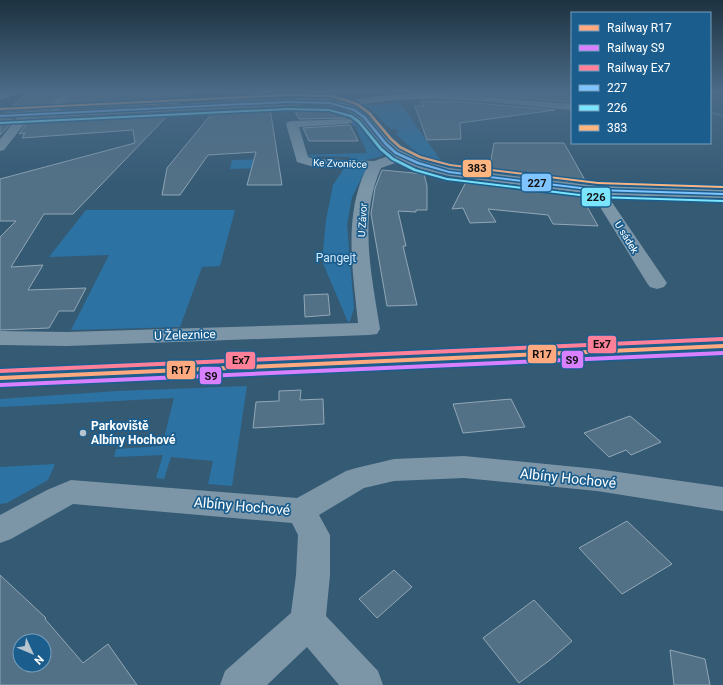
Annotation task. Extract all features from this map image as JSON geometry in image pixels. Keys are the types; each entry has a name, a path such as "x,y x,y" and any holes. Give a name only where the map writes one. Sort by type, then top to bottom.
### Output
{"street":[{"path":"0,147 20,123"},
{"name":"Ke Zvoničce","path":"311,123 292,124 302,159 314,163 375,165"},
{"path":"367,123 390,148 402,156 425,166 449,172 598,190 723,194"},
{"path":"375,165 402,156"},
{"name":"U Závor","path":"369,329 359,228 364,188 375,165"},
{"name":"U sádek","path":"598,190 656,283"},
{"name":"U Železnice","path":"0,338 67,339 369,329"},
{"name":"Albíny Hochové","path":"0,530 57,498 72,492 301,511 356,479 394,470 464,467 597,480 723,500"},
{"path":"239,685 308,622 313,575 314,534 301,511"},
{"path":"308,622 364,685"}],"green space":[{"path":"351,123 356,123 383,154 382,156 366,160 364,164 350,161 350,157 317,156 314,163 312,156 302,157 301,155 367,153 355,126 352,126"},
{"path":"385,123 414,123 444,165 430,160 412,148 395,133 399,133 396,129 391,129"},
{"path":"265,159 263,168 230,169 232,160"},
{"name":"Pangejt","path":"345,167 366,169 352,197 347,225 354,308 350,321 348,322 322,261 326,220 333,185"},
{"path":"86,210 235,210 220,266 202,267 180,327 71,330 109,255 49,257"},
{"path":"247,386 232,486 208,484 213,461 171,457 164,479 156,478 163,455 114,457 116,449 162,446 174,398 0,407 0,399 118,391"},
{"path":"55,464 48,480 7,503 0,504 0,467"}],"building":[{"path":"0,123 11,123 0,135"},
{"path":"27,123 160,123 73,214 44,214 11,267 43,265 28,290 86,288 74,311 59,311 49,328 0,330 0,237 16,221 0,221 0,179 135,143 133,130 22,138 25,133 19,134"},
{"path":"204,123 272,123 282,185 247,185 256,152 208,155 180,195 162,195 167,168"},
{"path":"421,123 460,123 461,139 427,140"},
{"path":"350,125 358,141 309,141 303,128"},
{"path":"494,143 564,143 586,182 572,180 573,182 489,171"},
{"path":"382,170 424,174 427,186 427,210 416,210 416,212 398,211 406,246 403,246 417,305 387,306 371,214 375,188"},
{"path":"467,180 580,194 598,226 553,224 548,215 488,209 496,222 470,223 463,208 452,209"},
{"path":"328,294 330,315 305,317 304,295"},
{"path":"301,390 300,400 323,399 324,424 253,428 256,402 279,401 279,391"},
{"path":"511,399 525,427 463,433 453,404"},
{"path":"630,416 661,442 631,455 626,450 609,457 584,433"},
{"path":"627,521 672,564 622,594 579,548"},
{"path":"394,570 412,587 377,618 359,599"},
{"path":"0,575 46,618 45,619 83,663 108,644 137,685 0,685"},
{"path":"534,600 572,641 550,660 519,683 483,638"},
{"path":"670,650 705,659 710,685 674,685"}],"rail line":[{"name":"Ex7","path":"0,371 723,339"},
{"name":"R17","path":"0,378 723,346"},
{"name":"S9","path":"0,385 723,353"}],"transit line":[{"name":"226","path":"360,123 381,149 393,159 415,170 447,179 596,197 723,201"},
{"name":"227","path":"369,123 386,144 396,153 418,163 449,172 597,190 723,194"},
{"name":"383","path":"377,123 400,147 420,157 450,165 598,183 723,187"}],"place":[{"name":"Parkoviště Albíny Hochové","path":"83,433"}]}
